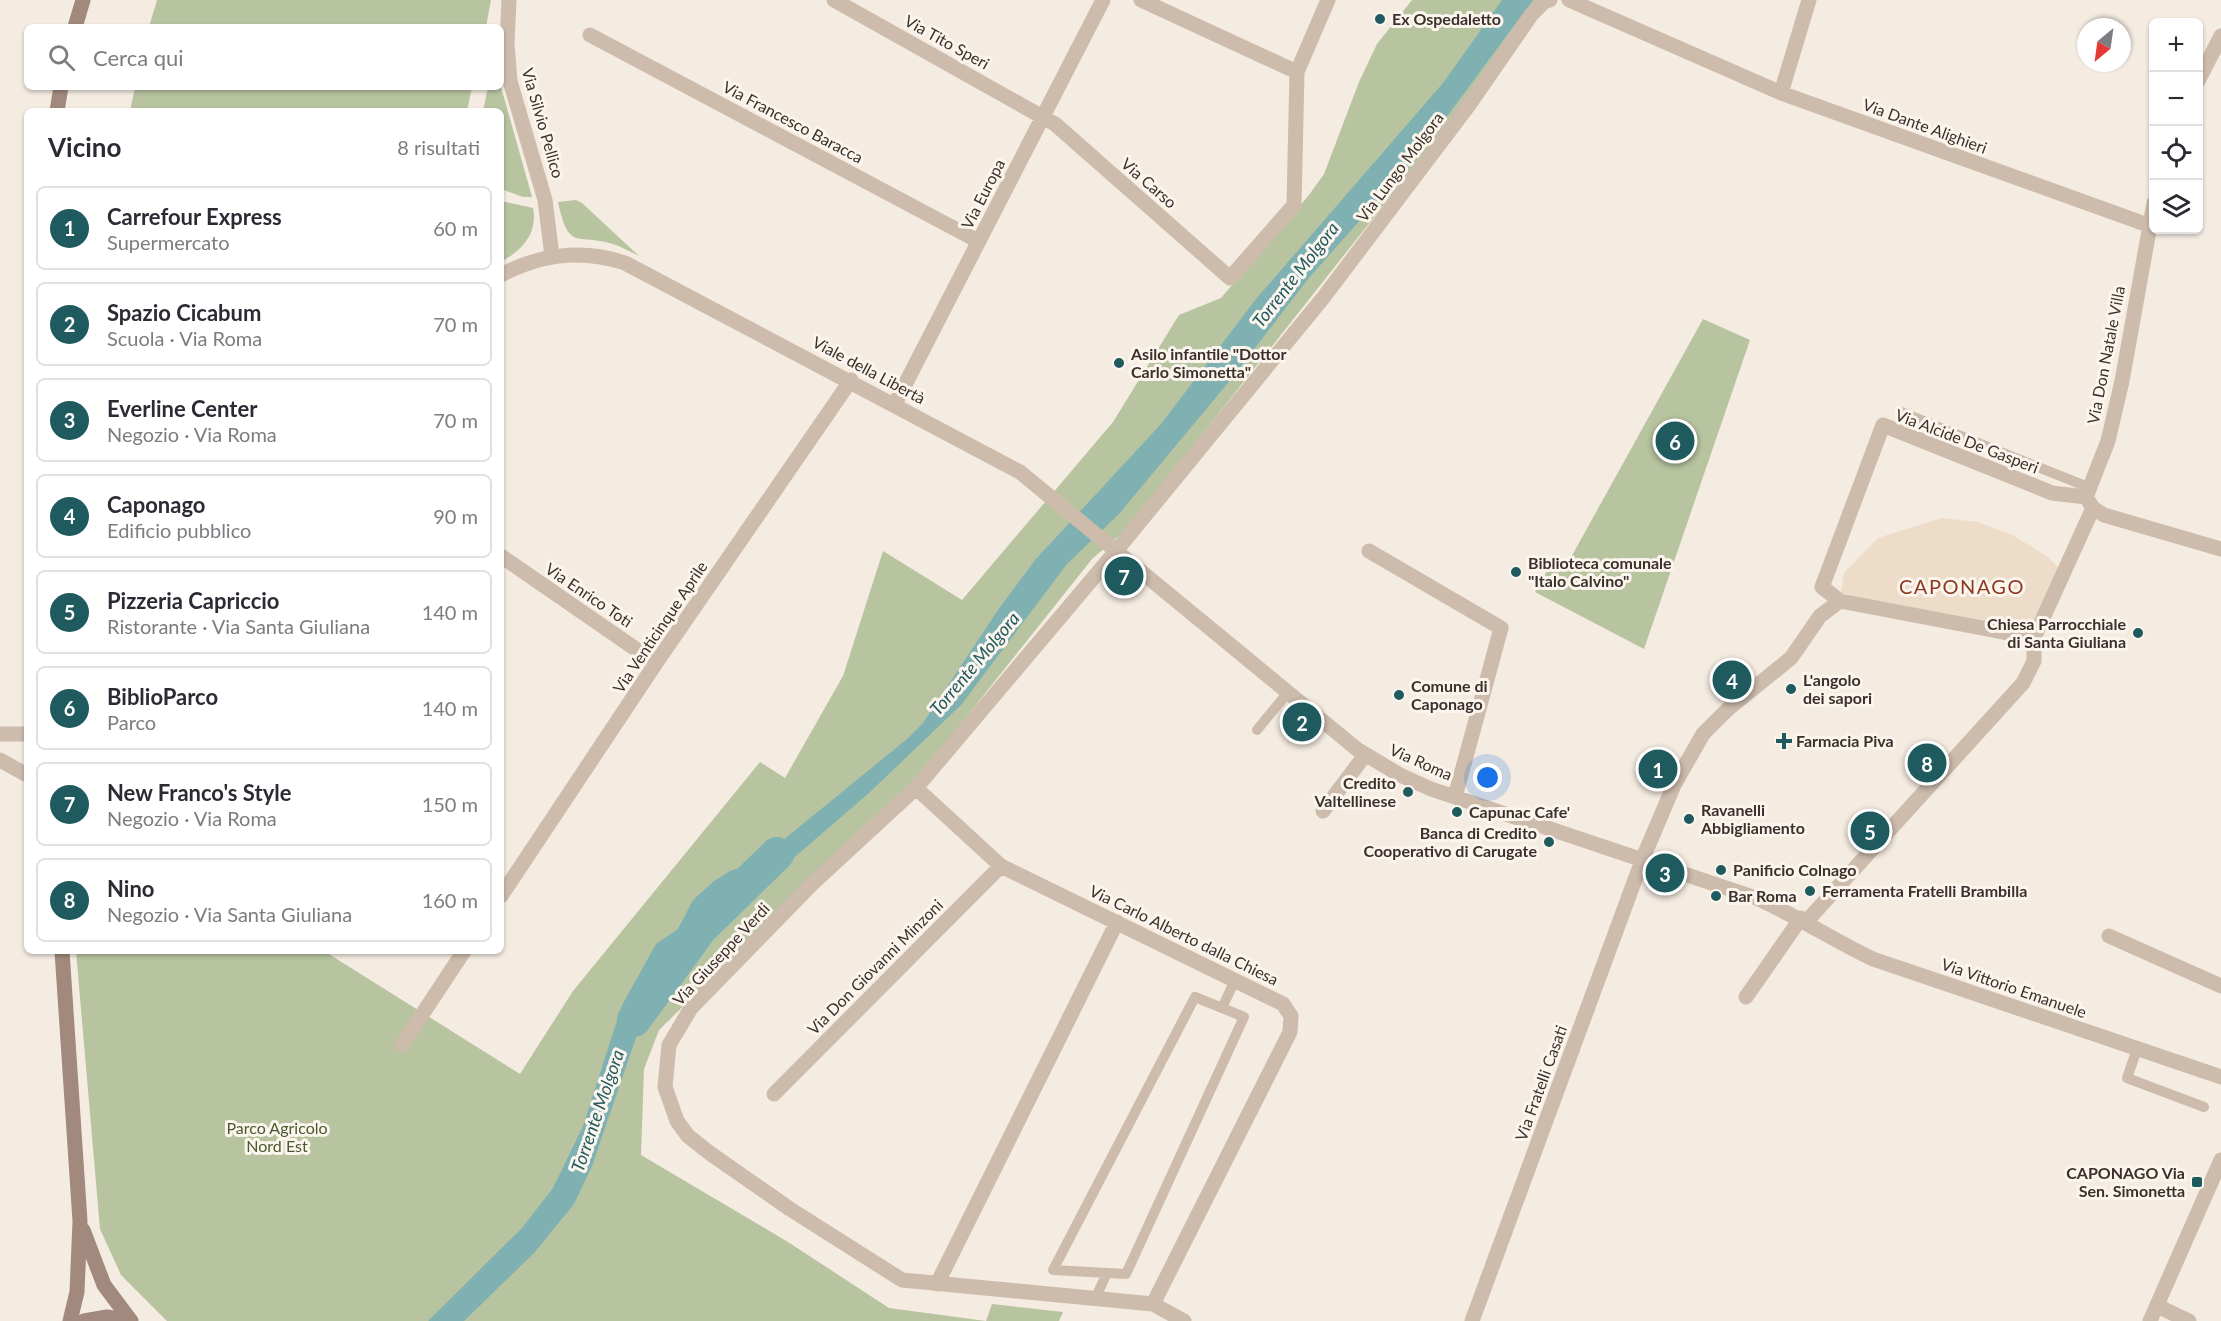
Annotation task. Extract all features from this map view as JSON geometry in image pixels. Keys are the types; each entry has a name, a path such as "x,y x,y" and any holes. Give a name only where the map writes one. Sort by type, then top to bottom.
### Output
{"street":[{"path":"76,24 83,0"},
{"name":"Via Silvio Pellico","path":"509,0 507,44 510,81 545,200 552,256"},
{"name":"Via Tito Speri","path":"834,0 1043,116"},
{"name":"Via Europa","path":"895,405 1103,0"},
{"path":"1141,0 1296,72 1328,0"},
{"name":"Via Lungo Molgora","path":"1116,551 1323,298 1469,105 1532,14 1544,2 1550,0"},
{"path":"1569,0 1781,93 1809,0"},
{"name":"Via Francesco Baracca","path":"590,35 978,241"},
{"path":"2203,73 2221,36"},
{"name":"Via Carso","path":"1043,116 1230,278 1294,205 1296,72"},
{"path":"58,108 60,90"},
{"name":"Via Dante Alighieri","path":"1781,93 2148,225"},
{"name":"Via Don Natale Villa","path":"1746,997 1804,920 2023,683 2034,661 2034,638 2089,497 2104,452 2120,393 2149,221"},
{"name":"Viale della Libertà","path":"504,274 536,259 552,256 606,257 625,263 851,380 1020,472 1102,540"},
{"name":"Via Venticinque Aprile","path":"504,892 851,380"},
{"name":"Via Alcide De Gasperi","path":"1840,601 1822,587 1883,425 2052,494 2089,497"},
{"path":"2089,497 2118,520 2221,549"},
{"name":"Via Roma","path":"1102,540 1365,755 1400,775 1455,797 1643,858 1756,898 1804,920"},
{"path":"1369,550 1501,628 1455,797"},
{"name":"Via Giuseppe Verdi","path":"1116,551 916,788 812,884 691,1008 669,1045 665,1086 677,1121 688,1136 790,1209 902,1281 1153,1304 1184,1321"},
{"name":"Via Enrico Toti","path":"504,558 657,663"},
{"path":"1643,858 1674,785 1703,734 1728,709 1791,658 1820,616 1840,601 2034,638"},
{"path":"0,735 24,734"},
{"path":"1323,811 1365,755"},
{"path":"0,760 24,773"},
{"name":"Via Carlo Alberto dalla Chiesa","path":"916,788 1001,866 1283,1004 1291,1016 1290,1032 1153,1304"},
{"name":"Via Fratelli Casati","path":"1472,1321 1643,858"},
{"name":"Via Don Giovanni Minzoni","path":"774,1094 1001,866"},
{"name":"Via Vittorio Emanuele","path":"1804,920 1835,940 1874,959 2221,1077"},
{"path":"937,1284 1118,922"},
{"path":"2109,936 2221,986"},
{"path":"62,954 80,1221 77,1292 70,1321"},
{"path":"402,1045 463,954"},
{"path":"2150,1321 2221,1160"},
{"path":"80,1221 104,1285 130,1321"},
{"path":"2157,1305 2189,1321"},
{"path":"84,1321 107,1317 130,1321"}],"lane":[{"path":"1901,412 2089,497"},
{"path":"1257,730 1289,691"},
{"path":"1222,1008 1235,980"},
{"path":"1196,998 1244,1017 1126,1274 1107,1274 1053,1270 1196,998"},
{"path":"2136,1048 2127,1078 2204,1107"},
{"path":"1095,1299 1107,1274"}],"green space":[{"path":"157,0 491,0 487,24 150,24"},
{"name":"Parco Agricolo Nord Est","path":"1412,0 1546,0 1128,528 1092,559 925,769 659,1030 644,1069 641,1155 788,1242 889,1308 986,1321 167,1321 121,1275 100,1229 76,954 329,954 520,1074 573,991 760,762 785,778 843,676 883,551 962,600 1113,422 1179,315 1221,298 1309,195 1324,174 1359,82 1377,44"},
{"path":"134,90 471,90 468,108 131,108"},
{"path":"487,90 502,90 532,197 523,197 504,190 504,108 484,108"},
{"path":"576,200 639,256 613,244 576,238 570,234 562,218 558,202"},
{"path":"504,202 533,208 531,233 516,252 504,260"},
{"path":"1703,319 1750,340 1644,649 1535,592 1551,564 1564,570"},
{"path":"992,1304 1063,1312 1059,1321 986,1321"}],"shaded area":[{"path":"1942,518 1978,522 2012,535 2045,555 2064,573 2034,638 1840,601 1844,573 1878,538"}],"water":[{"name":"Torrente Molgora","path":"1502,0 1533,0 1423,149 1308,279 1232,378 1119,514 1067,564 961,705 869,793 776,873 745,884 718,915 677,945 642,1020 592,1166 574,1204 534,1253 464,1321 428,1321 522,1228 553,1188 583,1126 622,1005 656,944 678,929 693,900 714,881 730,871 755,863 907,739 923,723 998,610 1035,560 1161,424 1256,299 1443,83"}],"waterway":[{"name":"Torrente Molgora","path":"634,1020 701,928 777,854"}],"place":[{"name":"Ex Ospedaletto","path":"1380,19"},
{"name":"Asilo infantile \"Dottor Carlo Simonetta\"","path":"1119,363"},
{"name":"BiblioParco","path":"1675,441"},
{"name":"Biblioteca comunale \"Italo Calvino\"","path":"1516,572"},
{"name":"New Franco's Style","path":"1124,576"},
{"name":"Chiesa Parrocchiale di Santa Giuliana","path":"2138,633"},
{"name":"Caponago","path":"1732,680"},
{"name":"L'angolo dei sapori","path":"1791,689"},
{"name":"Comune di Caponago","path":"1399,695"},
{"name":"Spazio Cicabum","path":"1302,722"},
{"name":"Farmacia Piva","path":"1784,741"},
{"name":"Nino","path":"1927,763"},
{"name":"Carrefour Express","path":"1658,769"},
{"name":"Credito Valtellinese","path":"1408,792"},
{"name":"Capunac Cafe'","path":"1457,812"},
{"name":"Ravanelli Abbigliamento","path":"1689,819"},
{"name":"Pizzeria Capriccio","path":"1870,831"},
{"name":"Banca di Credito Cooperativo di Carugate","path":"1549,842"},
{"name":"Panificio Colnago","path":"1721,870"},
{"name":"Everline Center","path":"1665,873"},
{"name":"Ferramenta Fratelli Brambilla","path":"1810,891"},
{"name":"Bar Roma","path":"1716,896"},
{"name":"CAPONAGO Via Sen. Simonetta","path":"2197,1182"}],"district":[{"name":"CAPONAGO","path":"1962,587"}]}
